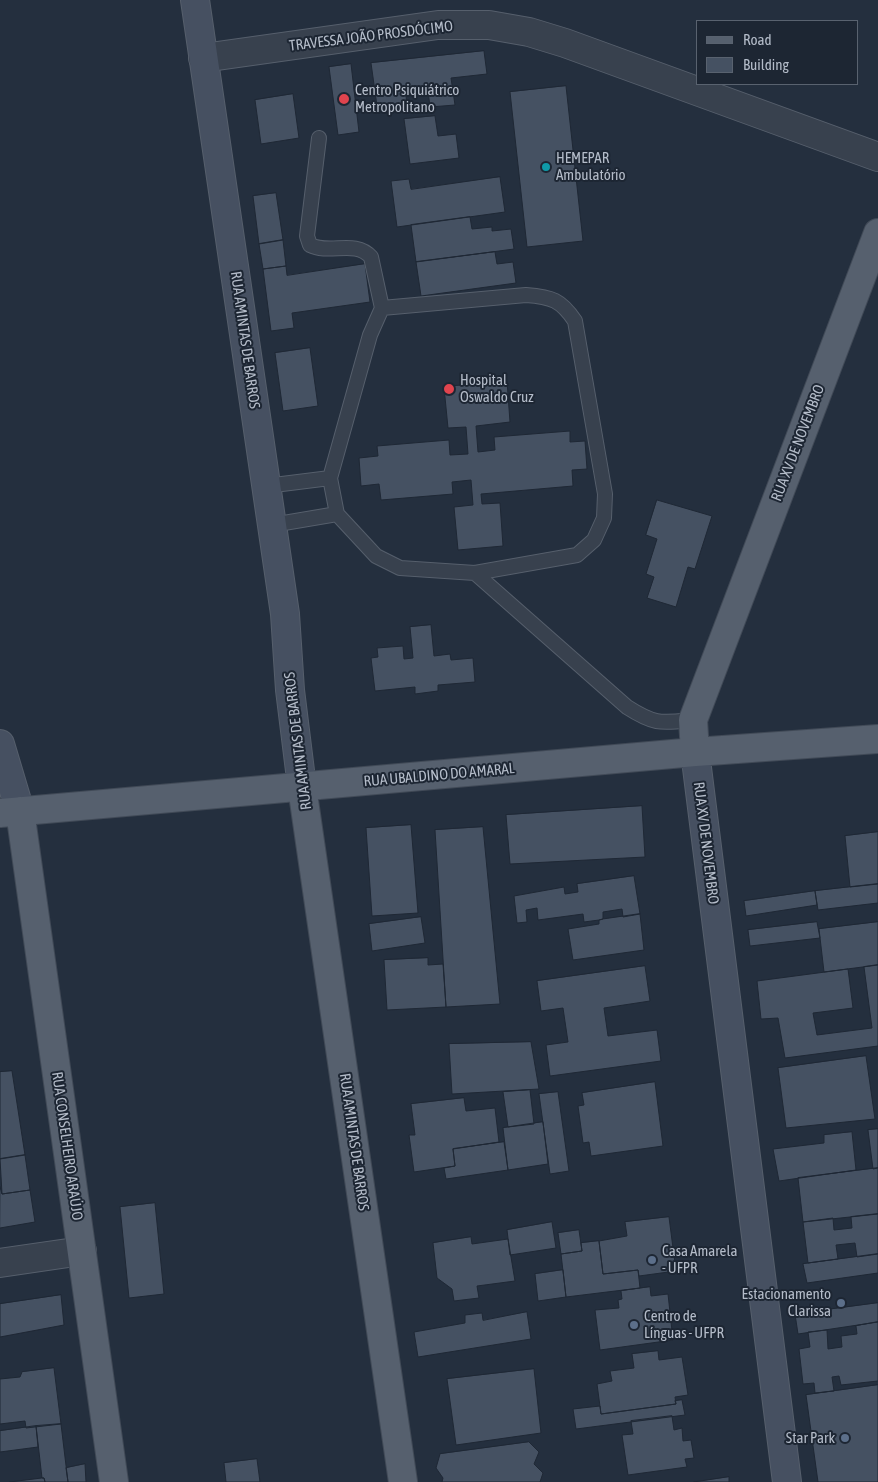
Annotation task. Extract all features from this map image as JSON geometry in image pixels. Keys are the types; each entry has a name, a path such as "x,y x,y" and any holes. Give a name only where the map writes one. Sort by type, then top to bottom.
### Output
{"main road":[{"name":"RUA AMINTAS DE BARROS","path":"195,0 285,614 290,690 302,786 403,1482"},
{"name":"RUA XV DE NOVEMBRO","path":"788,1482 694,752 693,720 878,233"},
{"name":"RUA UBALDINO DO AMARAL","path":"10,812 694,752 878,739"},
{"path":"0,744 10,812"},
{"name":"RUA CONSELHEIRO ARAÚJO","path":"10,812 82,1251 114,1482"}],"street":[{"name":"TRAVESSA JOÃO PROSDÓCIMO","path":"203,58 438,25 489,26 528,32 565,43 878,157"},
{"path":"0,1263 82,1251"}],"lane":[{"path":"319,138 307,236 310,245 318,248 356,248 365,250 371,257 382,308 370,335 330,478 337,514 376,556 400,568 475,573 578,555 594,540 604,518 605,494 575,321 565,306 547,296 526,295 382,308"},
{"path":"266,486 330,478"},
{"path":"272,525 337,514"},
{"path":"475,573 627,707 646,720 661,724 693,720"}],"building":[{"path":"484,51 487,74 451,78 455,105 430,107 428,91 406,94 407,110 378,113 371,63"},
{"name":"Centro Psiquiátrico Metropolitano","path":"351,64 359,132 338,135 329,67"},
{"name":"HEMEPAR Ambulatório","path":"566,86 583,241 527,247 510,92"},
{"path":"293,94 299,138 261,144 255,100"},
{"path":"435,116 438,136 456,134 459,158 410,164 404,119"},
{"path":"500,177 505,212 397,227 391,181 409,179 411,189"},
{"path":"276,193 283,240 259,244 253,196"},
{"path":"470,217 472,229 492,227 492,231 511,229 514,249 416,262 411,225"},
{"path":"283,240 286,266 263,269 259,244"},
{"path":"495,252 497,264 513,262 516,283 421,296 416,262"},
{"path":"365,264 370,302 292,313 294,328 271,331 263,269 286,266 287,275"},
{"path":"310,348 318,406 283,411 275,353"},
{"path":"507,381 510,422 476,426 478,452 495,450 494,437 570,431 570,442 585,441 587,469 572,470 573,486 481,494 482,504 500,503 503,546 458,550 454,507 473,505 471,480 452,482 453,494 381,500 379,484 361,486 359,458 378,456 377,446 449,440 450,455 468,454 466,427 448,428 444,387"},
{"path":"657,500 712,516 695,569 688,567 676,607 647,598 654,577 646,574 657,539 646,535"},
{"path":"431,625 434,656 450,654 451,660 473,658 475,682 438,685 438,691 415,694 415,687 375,691 371,658 378,657 377,648 403,646 404,659 413,658 410,627"},
{"path":"642,806 645,857 510,864 506,815"},
{"path":"411,825 418,913 372,916 366,828"},
{"path":"483,827 500,1004 446,1007 435,830"},
{"path":"878,832 878,884 850,887 845,836"},
{"path":"634,876 640,914 623,917 622,909 603,912 603,919 584,922 583,914 538,920 537,908 526,910 527,922 517,923 514,896 564,887 565,894 578,892 577,884"},
{"path":"878,884 878,903 818,910 815,891"},
{"path":"815,891 817,905 746,916 744,901"},
{"path":"640,914 644,950 573,960 568,929 599,924 599,920 603,919"},
{"path":"421,917 425,943 372,951 369,924"},
{"path":"817,922 820,938 750,946 748,930"},
{"path":"878,922 878,965 824,972 819,929"},
{"path":"428,958 428,965 443,964 446,1007 387,1010 384,960"},
{"path":"878,965 878,1046 785,1058 778,1018 761,1019 757,981 848,969 853,1008 813,1013 817,1035 872,1028 864,967"},
{"path":"645,966 650,1001 604,1008 608,1036 657,1030 661,1061 550,1076 546,1045 568,1042 563,1008 541,1011 537,981"},
{"path":"531,1042 539,1089 452,1094 449,1044"},
{"path":"866,1056 875,1119 786,1128 778,1068"},
{"path":"12,1071 25,1155 0,1159 0,1072"},
{"path":"655,1082 663,1146 591,1156 589,1142 583,1143 578,1106 584,1105 582,1093"},
{"path":"530,1090 534,1124 508,1127 503,1092"},
{"path":"558,1092 569,1171 550,1174 539,1094"},
{"path":"464,1098 466,1111 495,1108 499,1142 453,1149 455,1166 414,1172 409,1135 415,1135 411,1104"},
{"path":"543,1122 548,1164 508,1170 503,1128"},
{"path":"878,1129 878,1168 873,1169 868,1130"},
{"path":"852,1132 856,1170 779,1181 773,1149 824,1143 824,1135"},
{"path":"504,1142 508,1170 446,1179 444,1168 455,1166 453,1149"},
{"path":"25,1155 30,1190 2,1194 0,1159"},
{"path":"878,1168 878,1214 803,1222 798,1178"},
{"path":"0,1187 2,1194 30,1190 35,1222 0,1228"},
{"path":"155,1203 164,1294 129,1298 120,1207"},
{"path":"878,1214 878,1254 857,1257 855,1243 836,1245 838,1259 808,1263 803,1222 833,1218 834,1230 852,1228 851,1217"},
{"path":"669,1217 676,1271 639,1276 638,1270 603,1274 599,1241 627,1236 625,1222"},
{"path":"552,1222 556,1248 510,1255 507,1230"},
{"path":"579,1230 582,1251 561,1254 558,1233"},
{"path":"471,1237 472,1244 508,1239 515,1281 477,1286 479,1298 454,1301 452,1289 437,1278 433,1243"},
{"path":"599,1241 603,1274 638,1270 640,1288 566,1297 561,1254 582,1251 581,1243"},
{"path":"878,1254 878,1273 807,1283 803,1264"},
{"path":"563,1270 566,1297 538,1301 535,1274"},
{"name":"Centro de Línguas - UFPR","path":"650,1287 651,1296 668,1294 673,1340 600,1350 595,1310 619,1308 618,1300 622,1299 621,1291"},
{"path":"61,1295 64,1325 0,1337 0,1304"},
{"path":"878,1303 878,1322 798,1334 795,1314"},
{"path":"527,1312 531,1339 418,1357 414,1332 465,1323 465,1315 482,1313 483,1320"},
{"path":"878,1322 878,1381 841,1385 839,1376 832,1377 834,1391 815,1393 814,1383 803,1384 799,1349 810,1347 808,1332 827,1330 828,1349 842,1347 841,1336 857,1334 856,1326"},
{"path":"658,1351 659,1360 682,1357 688,1395 675,1397 676,1404 601,1414 597,1384 612,1381 610,1371 634,1368 632,1354"},
{"path":"54,1368 61,1424 26,1428 25,1421 0,1424 0,1379 20,1377 22,1372"},
{"path":"534,1369 541,1433 456,1445 447,1379"},
{"name":"Star Park","path":"878,1385 878,1482 818,1482 806,1395"},
{"path":"682,1400 685,1415 576,1429 573,1409 600,1406 601,1414 676,1404 675,1401"},
{"path":"672,1416 674,1430 682,1428 683,1441 691,1440 694,1458 685,1459 687,1467 628,1475 622,1435 633,1434 631,1421"},
{"path":"61,1424 68,1482 45,1482 44,1478 42,1478 36,1426"},
{"path":"36,1426 38,1447 0,1452 0,1431"},
{"path":"529,1442 539,1452 534,1464 543,1473 540,1482 442,1482 443,1478 436,1468 440,1454"},
{"path":"257,1459 260,1482 226,1482 224,1463"},
{"path":"85,1464 86,1482 68,1482 66,1468"},
{"path":"729,1477 729,1482 694,1482"},
{"path":"44,1478 45,1482 10,1482"}],"place":[{"name":"Centro Psiquiátrico Metropolitano","path":"344,99"},
{"name":"HEMEPAR Ambulatório","path":"546,167"},
{"name":"Hospital Oswaldo Cruz","path":"449,389"},
{"name":"Casa Amarela - UFPR","path":"652,1260"},
{"name":"Estacionamento Clarissa","path":"841,1303"},
{"name":"Centro de Línguas - UFPR","path":"634,1325"},
{"name":"Star Park","path":"845,1438"}]}
